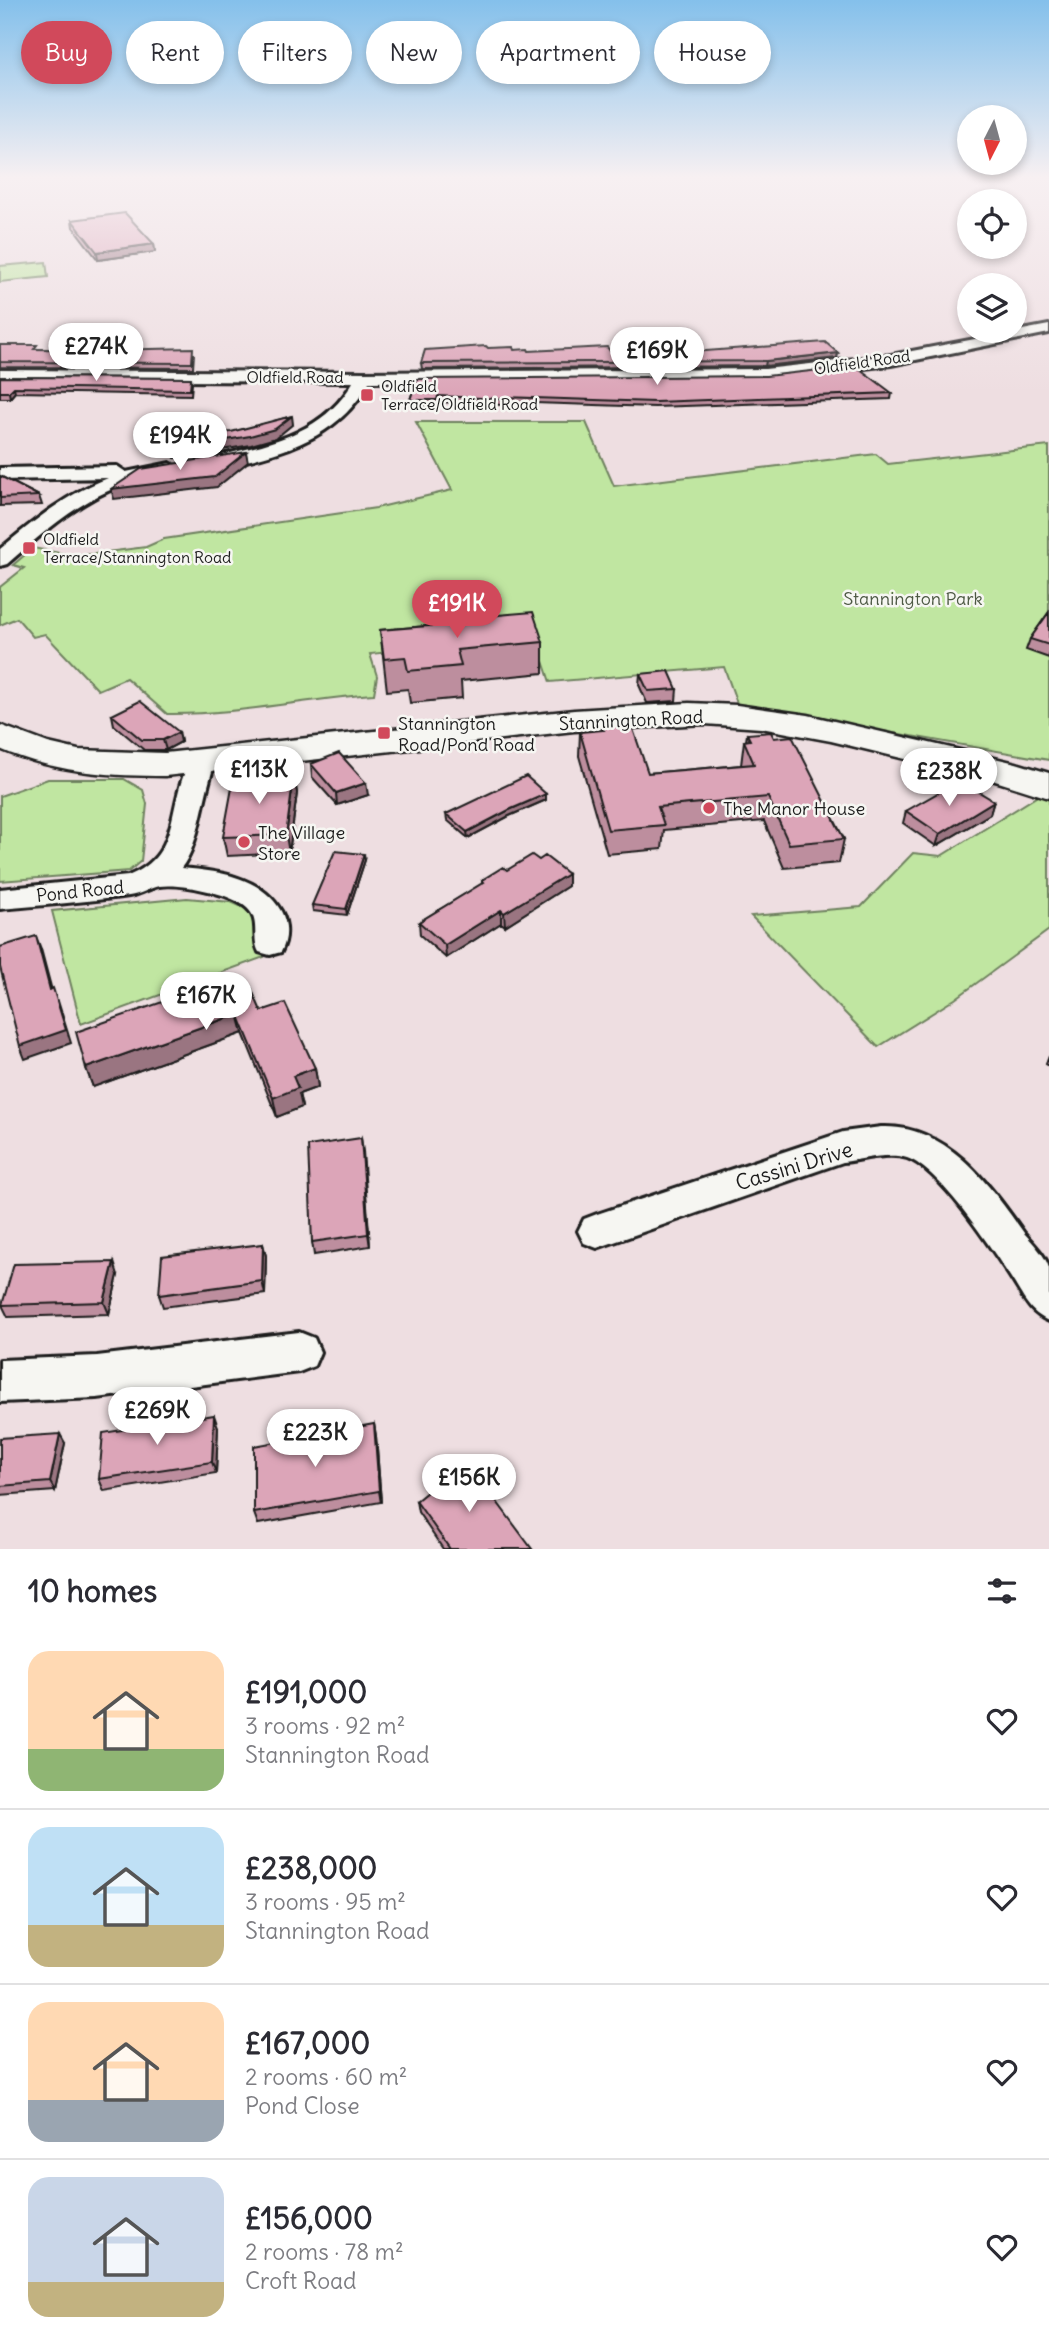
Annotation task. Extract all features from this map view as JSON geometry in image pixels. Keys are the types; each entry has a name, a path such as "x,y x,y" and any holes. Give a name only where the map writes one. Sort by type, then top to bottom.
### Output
{"main road":[{"name":"Stannington Road","path":"0,736 32,751 87,761 127,764 203,761 608,718 734,715 873,740 1049,786"}],"street":[{"name":"Oldfield Road","path":"0,375 364,377 765,374 891,360 1049,329"},
{"path":"0,474 143,471 214,462 284,446 311,433 342,409 357,394 364,377"},
{"path":"0,560 74,499 118,478 143,471"},
{"path":"47,474 74,499"},
{"path":"157,876 176,855 195,779 203,761"},
{"path":"157,876 221,884 255,899 268,913 270,944"},
{"name":"Pond Road","path":"0,899 132,886 157,876"},
{"name":"Cassini Drive","path":"597,1231 843,1147 877,1142 916,1145 943,1161 993,1223 1049,1303"},
{"path":"0,1381 97,1377 299,1352"}],"green space":[{"path":"46,262 48,277 0,282 0,266"},
{"name":"Stannington Park","path":"416,422 586,422 614,486 876,454 888,464 1049,446 1049,760 738,706 724,667 550,682 535,637 370,654 377,676 374,694 219,712 167,714 126,678 98,690 45,634 33,637 17,618 0,625 0,587 24,568 13,565 33,548 76,556 146,547 164,539 376,508 452,490"},
{"path":"48,779 124,779 143,790 147,804 141,861 129,871 0,881 0,796"},
{"path":"1044,792 1049,795 1049,930 955,999 878,1047 751,916 861,907 913,853 941,856"},
{"path":"187,898 231,902 249,910 264,957 81,1024 52,911"}],"building":[{"path":"825,342 838,353 766,361 421,363 425,350 486,346 513,347 514,350 529,351 607,347 610,351 655,348 658,352 693,352"},
{"path":"0,345 37,345 34,349 193,348 192,363 0,362"},
{"path":"856,366 892,393 655,402 438,396 437,400 410,400 417,379 766,376"},
{"path":"0,377 191,378 190,390 14,387 9,392 0,392"},
{"path":"292,416 275,429 250,436 173,449 194,436 231,432"},
{"path":"246,452 215,477 111,489 141,469"},
{"path":"0,476 39,496 0,498"},
{"path":"533,612 543,642 457,650 461,666 408,671 405,657 384,659 380,630 488,621 487,616"},
{"path":"1049,612 1049,645 1030,639"},
{"path":"669,671 677,689 648,691 640,674"},
{"path":"140,701 179,732 163,740 142,740 112,715"},
{"path":"628,724 630,729 633,729 648,773 754,764 744,741 750,740 747,734 771,732 774,738 792,736 844,839 789,844 768,797 658,807 664,825 608,830 580,732 604,730 602,726"},
{"path":"339,753 366,783 336,793 311,764"},
{"path":"294,775 286,835 223,837 234,777"},
{"path":"526,776 546,794 467,832 446,814"},
{"path":"950,786 959,792 969,786 994,801 940,834 906,811"},
{"path":"335,851 364,854 346,909 312,905"},
{"path":"532,855 539,860 545,856 568,874 504,913 501,910 445,945 419,922 484,882 482,880 503,867 507,870"},
{"path":"36,936 50,990 53,988 66,1030 20,1046 0,967 0,947"},
{"path":"220,982 225,996 251,988 261,1011 285,1003 315,1068 293,1076 298,1088 273,1098 238,1014 86,1068 76,1032"},
{"path":"361,1138 368,1234 312,1242 308,1146"},
{"path":"263,1244 262,1281 159,1295 162,1256"},
{"path":"114,1262 104,1302 2,1305 14,1264"},
{"path":"214,1415 212,1462 99,1479 103,1433"},
{"path":"374,1424 379,1491 254,1513 254,1446"},
{"path":"60,1434 50,1482 0,1486 0,1438"},
{"path":"466,1460 532,1549 450,1549 416,1501"}],"place":[{"name":"Oldfield Terrace/Oldfield Road","path":"367,395"},
{"name":"Oldfield Terrace/Stannington Road","path":"29,548"},
{"name":"Stannington Road/Pond Road","path":"384,733"},
{"name":"The Manor House","path":"709,808"},
{"name":"The Village Store","path":"244,842"}]}
